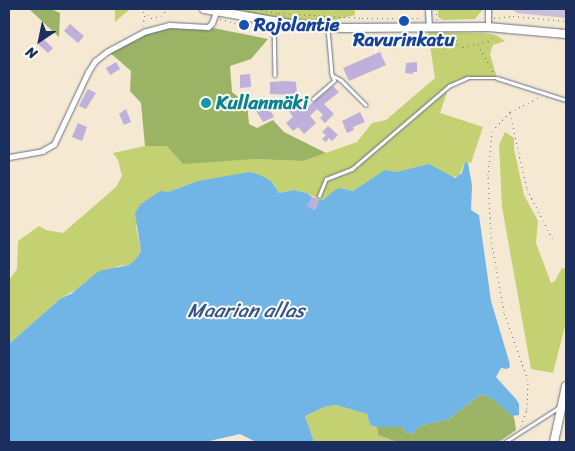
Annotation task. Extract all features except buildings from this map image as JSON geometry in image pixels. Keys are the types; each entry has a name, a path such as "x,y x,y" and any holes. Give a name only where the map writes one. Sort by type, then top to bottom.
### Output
{"main road":[{"path":"204,9 215,15 274,23 328,27 488,27 566,34"},
{"path":"554,442 566,386"}],"street":[{"path":"428,9 428,27"},
{"path":"488,9 488,27"},
{"path":"9,157 42,151 54,144 95,61 143,32 170,25 208,27 212,24 215,15"}],"lane":[{"path":"274,23 275,75"},
{"path":"313,99 334,81 328,27"},
{"path":"332,75 341,80 366,105"},
{"path":"319,196 326,179 352,169 449,86 467,78 495,78 566,100"},
{"path":"505,442 562,406"}],"path":[{"path":"139,9 145,15 157,18 167,9"},
{"path":"256,9 279,13 362,18 423,18"},
{"path":"436,9 437,20"},
{"path":"143,32 145,15"},
{"path":"215,15 244,25"},
{"path":"492,18 513,16 566,21"},
{"path":"456,35 456,42 460,46 493,38 500,28"},
{"path":"478,43 495,78"},
{"path":"519,432 527,409 528,380 504,312 488,213 492,131 510,112 546,93"},
{"path":"510,112 526,189 553,240"},
{"path":"564,442 566,434"}],"shaded area":[{"path":"511,9 566,9 566,18 517,13"}],"green space":[{"path":"29,9 51,9 60,13 59,37"},
{"path":"115,9 130,9 115,22"},
{"path":"229,9 355,9 355,15 332,21 299,21 273,19"},
{"path":"438,9 483,9 475,19 443,20 438,17"},
{"path":"170,25 208,27 268,39 251,59 230,66 232,92 247,104 249,124 257,128 273,120 284,132 326,153 303,161 254,159 183,164 167,146 145,146 141,103 130,91 131,71 108,51 143,32"},
{"path":"428,32 485,33 496,35 505,41 493,45 490,54 497,78 467,78 449,86 440,113 483,127 471,163 465,162 459,176 451,177 431,165 397,172 385,171 353,191 340,188 321,201 307,193 294,190 279,193 271,181 198,181 168,192 136,226 141,251 136,259 129,265 118,266 61,298 9,344 9,280 17,269 18,241 39,226 46,230 63,233 116,187 122,176 118,160 113,153 145,146 167,146 254,159 303,161 357,142 372,123 386,120 435,78"},
{"path":"505,132 514,138 514,149 524,195 538,221 536,243 551,283 555,281 562,268 566,269 566,322 553,373 531,369 502,207 499,145"},
{"path":"481,394 493,399 514,417 516,430 499,442 397,442 378,435 377,427 403,427 405,432 412,434 420,426 449,419"},
{"path":"336,405 367,414 370,425 377,427 378,435 397,442 314,442 305,416 324,407"}],"water":[{"name":"Maarian allas","path":"465,162 468,163 472,185 471,210 479,215 491,301 510,367 507,369 501,368 496,377 516,399 519,404 519,415 512,416 493,399 481,394 449,419 420,426 412,434 405,432 403,427 377,427 370,425 367,414 336,405 324,407 305,416 314,442 256,442 240,434 205,442 9,442 9,344 61,298 71,294 99,271 129,265 136,259 141,251 135,213 141,204 160,191 168,192 198,181 250,172 271,181 279,193 294,190 307,193 312,197 308,206 315,210 319,200 323,200 335,190 340,188 353,191 385,170 397,172 429,164 455,178 462,173"}],"place":[{"name":"Ravurinkatu","path":"404,21"},
{"name":"Rojolantie","path":"244,25"},
{"name":"Kullanmäki","path":"206,103"}]}
